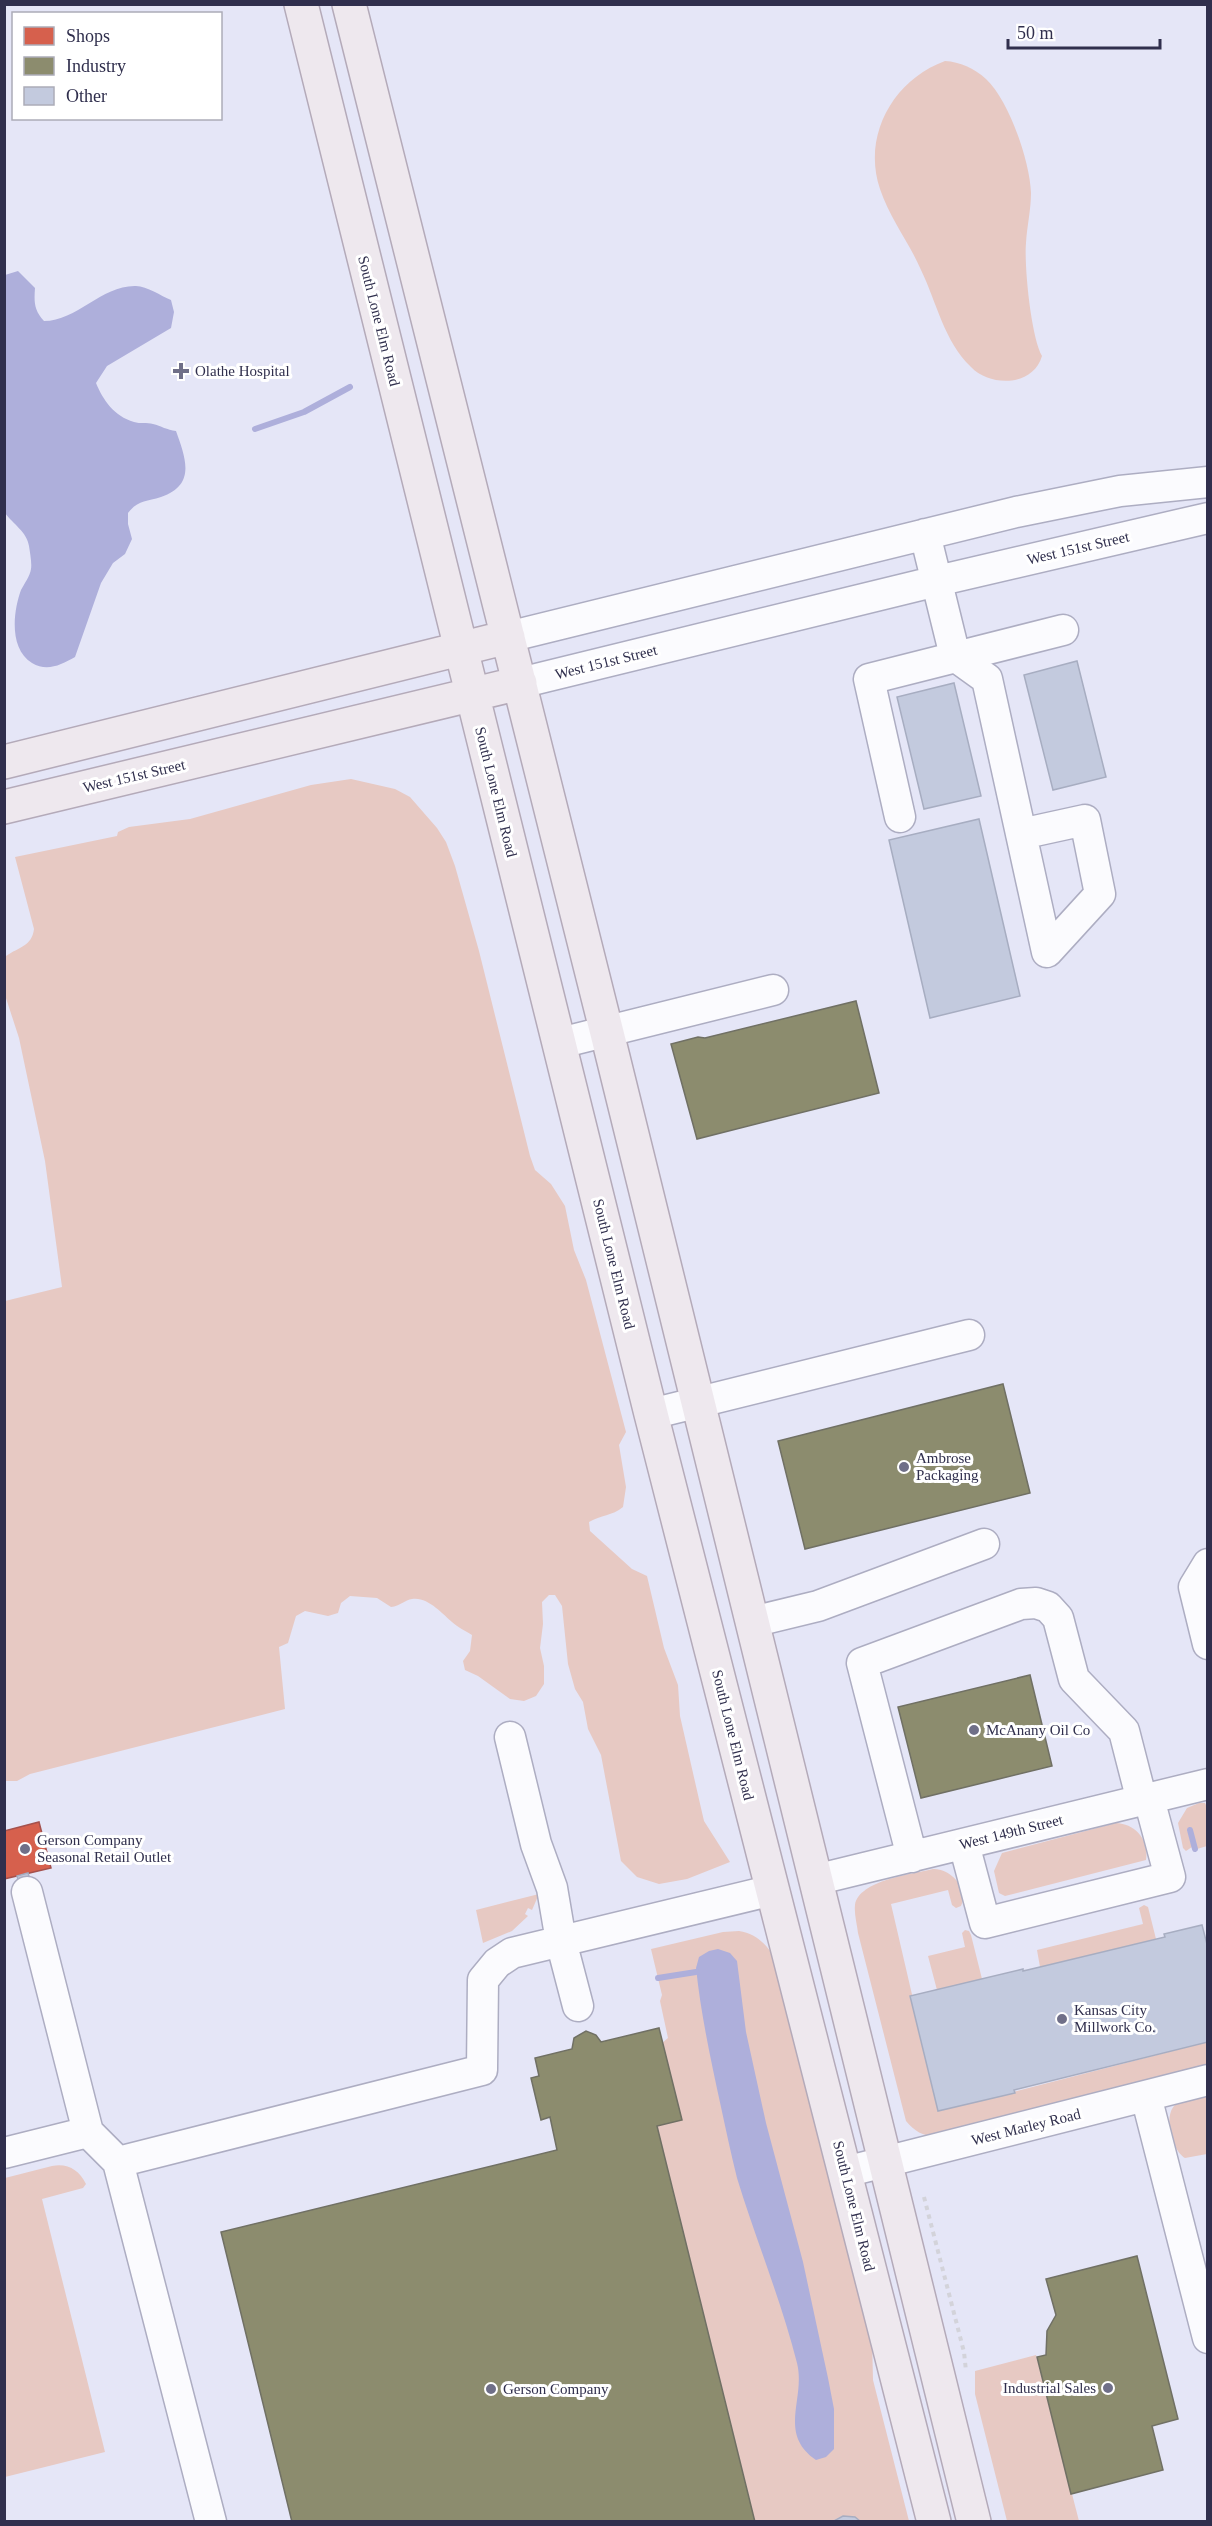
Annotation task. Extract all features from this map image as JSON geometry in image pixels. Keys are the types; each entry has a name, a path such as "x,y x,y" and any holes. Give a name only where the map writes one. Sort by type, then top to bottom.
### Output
{"main road":[{"name":"South Lone Elm Road","path":"301,4 651,1414 934,2522"},
{"path":"349,4 607,1033 974,2522"},
{"path":"4,762 508,637"},
{"name":"West 151st Street","path":"4,807 520,683"}],"street":[{"path":"508,637 1016,512 1120,491 1208,482"},
{"name":"West 151st Street","path":"520,683 937,581 1208,518"},
{"path":"925,534 955,656 987,679 1021,834"},
{"path":"900,817 869,679 1063,630"},
{"path":"560,1043 773,990"},
{"path":"651,1414 969,1335"},
{"path":"752,1622 818,1606 984,1544"},
{"path":"1208,1564 1194,1587 1208,1644"},
{"path":"912,1857 862,1663 1021,1604 1048,1607 1058,1618 1074,1679 1124,1731 1170,1877 985,1923 964,1844"},
{"path":"510,1737 536,1844 552,1888 561,1941 578,2006"},
{"name":"West 149th Street","path":"815,1880 1208,1784"},
{"path":"117,2162 482,2070 483,1980 497,1962 512,1953 773,1890"},
{"path":"27,1892 88,2132 117,2162 211,2522"},
{"name":"West Marley Road","path":"845,2172 1208,2080"},
{"path":"1146,2096 1208,2338"},
{"path":"4,2153 88,2132"}],"shaded area":[{"path":"945,61 972,69 986,79 994,89 1003,101 1017,132 1027,165 1031,193 1026,243 1027,283 1035,333 1042,356 1030,374 1010,381 979,374 954,346 927,283 889,210 875,169 875,149 886,112 910,82"},
{"path":"351,779 395,789 410,797 446,842 479,951 530,1156 535,1170 551,1184 565,1206 574,1250 586,1280 626,1432 619,1445 626,1487 623,1507 589,1522 590,1531 632,1569 647,1576 664,1648 678,1685 680,1716 704,1821 730,1862 687,1879 659,1884 637,1877 621,1861 601,1755 588,1729 583,1702 575,1689 568,1664 562,1606 555,1595 549,1595 542,1602 543,1624 540,1648 544,1666 544,1684 536,1696 524,1701 510,1699 478,1676 465,1670 463,1661 470,1651 472,1635 456,1626 429,1603 412,1599 391,1607 377,1598 350,1596 341,1603 338,1613 328,1616 305,1611 296,1616 288,1643 279,1647 285,1709 30,1774 17,1781 5,1781 5,1301 62,1287 45,1161 19,1038 5,995 6,956 28,943 34,929 15,857 117,836 118,832 129,827 190,819 311,785"},
{"path":"1205,1803 1207,1807 1207,1846 1197,1849 1191,1827 1187,1829 1192,1847 1186,1851 1183,1848 1178,1823 1187,1808"},
{"path":"1116,1823 1130,1826 1140,1834 1145,1846 1146,1860 1005,1896 999,1893 994,1871 1002,1853"},
{"path":"933,1869 946,1872 957,1881 963,1893 961,1906 956,1908 952,1905 948,1890 891,1904 939,2111 1207,2042 1207,2064 936,2137 916,2130 906,2121 858,1933 855,1905 859,1896 876,1884"},
{"path":"539,1894 532,1910 528,1908 525,1914 528,1916 512,1931 483,1943 476,1910"},
{"path":"1144,1905 1148,1907 1156,1939 1040,1967 1037,1950 1143,1924 1139,1908"},
{"path":"965,1930 971,1935 982,1979 937,1990 928,1956 965,1947 962,1933"},
{"path":"739,1931 752,1935 762,1942 778,1963 872,2338 873,2380 909,2521 861,2521 842,2516 832,2521 755,2521 657,2126 662,2043 668,2038 660,2001 662,1995 651,1949 723,1932"},
{"path":"1207,2094 1207,2154 1185,2158 1173,2141 1169,2125 1171,2110 1181,2101"},
{"path":"52,2166 72,2169 86,2184 83,2188 42,2199 105,2452 5,2477 5,2178"},
{"path":"1036,2355 1079,2521 1007,2521 975,2394 975,2371"}],"water":[{"path":"18,271 35,288 35,306 44,321 68,315 112,291 136,286 149,289 171,300 174,312 171,328 107,366 96,383 106,401 121,416 134,422 151,423 176,431 185,461 184,478 180,486 172,492 139,504 128,513 132,539 125,554 113,563 101,583 75,657 49,667 32,663 19,649 16,640 16,609 21,590 30,572 31,561 26,536 5,513 5,275"},
{"path":"718,1949 730,1953 737,1961 746,2032 766,2123 803,2262 834,2409 834,2449 826,2457 816,2460 804,2450 798,2439 795,2427 799,2376 797,2363 784,2316 737,2178 707,2038 696,1968 699,1957"}],"building: Shops":[{"name":"Gerson Company Seasonal Retail Outlet","path":"39,1822 51,1868 4,1879 4,1831"}],"building: Industry":[{"path":"856,1001 879,1093 697,1139 671,1044 698,1037 705,1038"},
{"name":"Ambrose Packaging","path":"1003,1384 1030,1493 805,1549 778,1441"},
{"name":"McAnany Oil Co","path":"1030,1675 1052,1766 921,1798 898,1707"},
{"name":"Gerson Company","path":"659,2028 682,2120 657,2126 755,2522 292,2522 221,2232 557,2150 550,2117 541,2120 531,2078 539,2076 535,2058 572,2049 574,2038 586,2031 596,2035 601,2042"},
{"name":"Industrial Sales","path":"1137,2256 1178,2419 1152,2426 1163,2470 1071,2494 1037,2357 1046,2355 1047,2331 1056,2315 1046,2279"}],"building: Other":[{"path":"1077,661 1106,777 1053,790 1024,675"},
{"path":"954,683 981,796 924,809 897,697"},
{"path":"979,819 1020,996 930,1018 889,840"},
{"path":"28,1873 32,1887 21,1890 17,1876"},
{"name":"Kansas City Millwork Co.","path":"1202,1925 1208,1948 1208,2042 938,2111 910,1996 1165,1937 1164,1934"},
{"path":"843,2516 855,2517 861,2522 832,2522"}],"waterway":[{"path":"255,429 304,412 350,387"},
{"path":"1190,1830 1195,1849"},
{"path":"658,1978 696,1972"}],"place":[{"name":"Olathe Hospital","path":"181,371"},
{"name":"Ambrose Packaging","path":"904,1467"},
{"name":"McAnany Oil Co","path":"974,1730"},
{"name":"Gerson Company Seasonal Retail Outlet","path":"25,1849"},
{"name":"Kansas City Millwork Co.","path":"1062,2019"},
{"name":"Industrial Sales","path":"1108,2388"},
{"name":"Gerson Company","path":"491,2389"}]}
